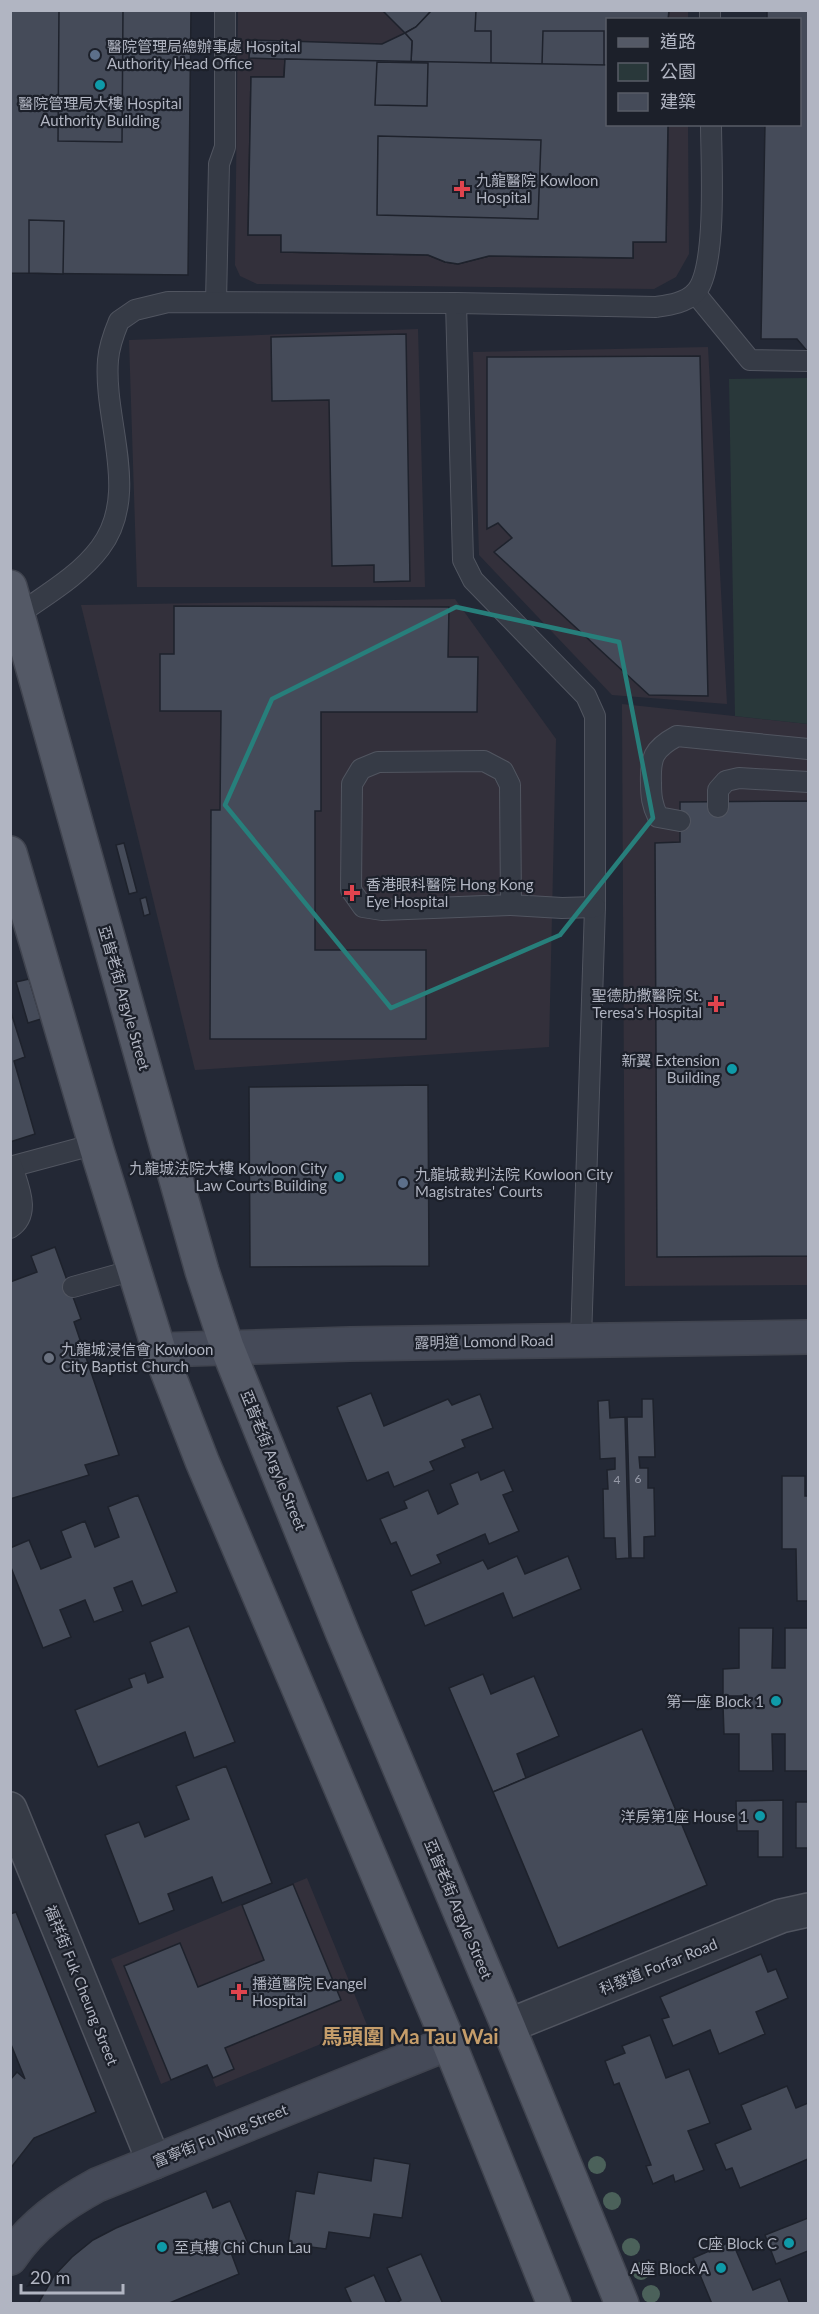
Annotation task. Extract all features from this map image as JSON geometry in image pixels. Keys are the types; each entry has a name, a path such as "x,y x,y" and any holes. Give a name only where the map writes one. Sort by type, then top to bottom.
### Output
{"main road":[{"name":"亞皆老街 Argyle Street","path":"15,600 168,1152 202,1271 227,1347 343,1634 622,2304"},
{"path":"10,853 159,1350 202,1461 449,2043 554,2304"}],"street":[{"name":"露明道 Lomond Road","path":"159,1350 808,1337"},
{"name":"福祥街 Fuk Cheung Street","path":"10,1809 154,2162"},
{"name":"科發道 Forfar Road","path":"508,2026 781,1916 808,1910"},
{"name":"富寧街 Fu Ning Street","path":"10,2258 40,2222 68,2201 97,2185 449,2043"}],"lane":[{"path":"216,302 219,164 225,147 225,10"},
{"path":"15,600 82,568 110,534 115,514 119,468 108,388 108,359 119,321 135,310 153,304 216,302 456,303 656,308 676,304 696,293 706,268 711,241 711,126"},
{"path":"696,293 750,360 808,361"},
{"path":"456,303 463,560 473,580 585,696 595,716 595,907 580,1340"},
{"path":"680,821 658,817 652,805 650,762 662,744 677,736 808,749"},
{"path":"511,905 510,785 503,771 484,761 378,762 361,769 352,784 351,890 363,907 381,910 511,905 595,907"},
{"path":"718,807 718,790 726,781 739,778 808,782"},
{"path":"10,1228 16,1225 22,1214 22,1203 11,1166 96,1144"},
{"path":"73,1287 134,1270"}],"highlighted area":[{"path":"456,607 619,642 653,818 560,935 391,1008 225,805 272,699"}],"shaded area":[{"name":"九龍醫院 Kowloon Hospital","path":"238,11 688,11 688,18 606,18 606,126 688,126 689,254 676,277 654,289 257,284 240,276 235,265"},
{"path":"418,329 425,587 137,587 129,340"},
{"path":"708,347 727,704 612,695 479,555 473,352"},
{"name":"香港眼科醫院 Hong Kong Eye Hospital","path":"455,599 556,739 549,1047 195,1070 81,605"},
{"name":"聖德肋撒醫院 St. Teresa's Hospital","path":"622,704 808,724 808,1285 625,1286"},
{"name":"播道醫院 Evangel Hospital","path":"307,1878 367,2025 216,2087 207,2065 161,2084 111,1959"}],"green space":[{"path":"808,378 808,724 735,716 729,379"}],"building":[{"name":"醫院管理局大樓 Hospital Authority Building","path":"10,10 191,10 188,275 10,273"},
{"path":"59,10 123,10 122,142 58,141"},
{"path":"382,10 432,10 416,27 405,33"},
{"name":"九龍醫院 Kowloon Hospital","path":"432,10 669,10 668,18 606,18 606,126 668,126 666,242 633,242 633,258 489,256 458,264 445,262 428,255 281,252 281,235 248,235 251,77 284,77 285,59 411,63 412,41 405,33 416,27"},
{"path":"476,10 669,10 668,18 606,18 606,65 604,65 604,31 543,31 542,65 491,65 491,31 475,31"},
{"path":"767,10 808,10 808,352 797,339 761,339 765,126 801,126 801,18 767,18"},
{"path":"405,33 412,41 411,63 249,58 250,40 382,44"},
{"name":"九龍醫院 Kowloon Hospital","path":"285,59 606,65 606,126 668,126 666,242 633,242 633,258 489,256 458,264 445,262 428,255 281,252 281,235 248,235 251,77 284,77"},
{"path":"377,62 428,63 427,106 375,105"},
{"path":"378,136 541,140 538,219 377,215"},
{"path":"29,220 64,221 63,274 29,273"},
{"path":"406,334 410,581 374,582 374,565 332,566 329,400 272,401 271,337"},
{"path":"700,356 708,696 649,695 494,552 512,538 498,523 487,529 487,357"},
{"name":"香港眼科醫院 Hong Kong Eye Hospital","path":"174,606 449,607 448,657 478,657 477,712 321,712 321,811 315,811 315,950 426,950 426,1039 210,1039 211,810 220,810 221,711 160,711 160,654 174,654"},
{"name":"聖德肋撒醫院 St. Teresa's Hospital","path":"808,801 808,1256 657,1257 655,843 680,842 680,802"},
{"path":"124,843 137,892 129,894 116,845"},
{"path":"146,897 150,914 144,916 140,899"},
{"path":"29,979 41,1019 28,1023 16,982"},
{"path":"10,1009 25,1057 14,1061 35,1134 10,1142"},
{"name":"九龍城法院大樓 Kowloon City Law Courts Building","path":"428,1085 429,1266 250,1267 249,1087"},
{"name":"九龍城浸信會 Kowloon City Baptist Church","path":"55,1247 81,1319 74,1322 119,1455 85,1465 89,1475 10,1499 10,1282 37,1272 31,1256"},
{"path":"371,1393 384,1426 448,1399 452,1405 480,1394 493,1428 462,1440 465,1447 430,1462 434,1470 394,1487 388,1472 367,1481 337,1407"},
{"path":"642,1399 653,1399 655,1457 639,1457 640,1468 648,1468 648,1488 654,1488 655,1536 644,1537 644,1558 631,1558 627,1417 642,1417"},
{"path":"609,1400 610,1418 625,1417 629,1558 616,1559 615,1538 604,1538 603,1489 608,1489 607,1470 615,1469 615,1458 600,1459 598,1401"},
{"path":"504,1470 513,1491 503,1495 519,1531 489,1544 485,1534 437,1555 441,1563 411,1576 396,1542 391,1544 380,1519 407,1508 404,1501 428,1490 438,1514 458,1504 450,1484 478,1472 481,1480"},
{"path":"782,1476 805,1476 805,1496 808,1496 808,1601 797,1601 796,1549 782,1549"},
{"path":"138,1495 177,1592 142,1606 132,1581 114,1588 123,1611 94,1622 85,1600 60,1610 71,1637 43,1648 10,1565 10,1548 29,1540 41,1569 71,1557 61,1531 85,1521 95,1547 119,1537 108,1507"},
{"path":"517,1556 525,1574 568,1556 581,1589 513,1618 503,1593 425,1626 411,1591 483,1560 488,1569"},
{"path":"189,1626 235,1742 194,1758 185,1732 98,1767 75,1710 132,1687 129,1679 145,1673 148,1683 163,1677 150,1642"},
{"name":"第一座 Block 1","path":"739,1628 773,1628 772,1668 785,1668 785,1628 808,1628 808,1771 785,1771 785,1734 772,1734 773,1771 739,1771 739,1734 724,1734 723,1706 743,1706 743,1696 723,1696 723,1669 739,1668"},
{"path":"483,1674 491,1694 534,1676 559,1736 517,1754 526,1778 493,1792 449,1688"},
{"path":"642,1729 707,1885 558,1948 493,1792"},
{"path":"226,1766 272,1883 222,1903 212,1877 168,1894 174,1910 139,1924 105,1835 139,1822 145,1837 189,1819 176,1786"},
{"name":"洋房第1座 House 1","path":"783,1800 783,1857 758,1857 758,1831 737,1831 736,1801"},
{"path":"796,1802 808,1802 808,1848 796,1848"},
{"name":"播道醫院 Evangel Hospital","path":"293,1884 341,2000 225,2048 234,2069 213,2078 207,2065 171,2080 124,1966 180,1943 198,1987 264,1960 242,1905"},
{"path":"16,1912 96,2112 34,2138 10,2169 10,2080 17,2072 25,2079 10,2042 10,1914"},
{"path":"761,1954 768,1972 776,1969 788,1998 756,2012 765,2034 719,2054 710,2030 673,2046 662,2019 669,2017 660,1997"},
{"path":"650,2035 666,2078 689,2069 710,2123 688,2131 704,2170 675,2182 673,2175 653,2184 646,2166 651,2165 619,2083 614,2085 605,2061 625,2053 622,2046"},
{"path":"787,2086 796,2108 808,2103 808,2159 740,2188 732,2168 726,2170 715,2144 751,2129 741,2105"},
{"path":"374,2158 410,2164 402,2218 374,2214 370,2238 329,2232 326,2249 288,2244 296,2191 314,2194 318,2172 371,2181"},
{"name":"至真樓 Chi Chun Lau","path":"206,2191 213,2208 230,2201 248,2243 230,2250 239,2274 167,2304 38,2304 54,2276 93,2240 116,2228"},
{"name":"C座 Block C","path":"808,2218 808,2251 776,2264 765,2235"},
{"name":"A座 Block A","path":"732,2241 753,2290 780,2279 790,2304 712,2304 693,2258"},
{"path":"421,2254 443,2304 395,2304 401,2300 387,2268"},
{"path":"374,2275 387,2304 352,2304 345,2288"}],"place":[{"name":"醫院管理局總辦事處 Hospital Authority Head Office","path":"95,55"},
{"name":"醫院管理局大樓 Hospital Authority Building","path":"100,85"},
{"name":"九龍醫院 Kowloon Hospital","path":"462,189"},
{"name":"香港眼科醫院 Hong Kong Eye Hospital","path":"352,893"},
{"name":"聖德肋撒醫院 St. Teresa's Hospital","path":"716,1004"},
{"name":"新翼 Extension Building","path":"732,1069"},
{"name":"九龍城法院大樓 Kowloon City Law Courts Building","path":"339,1177"},
{"name":"九龍城裁判法院 Kowloon City Magistrates' Courts","path":"403,1183"},
{"name":"九龍城浸信會 Kowloon City Baptist Church","path":"49,1358"},
{"name":"第一座 Block 1","path":"776,1701"},
{"name":"洋房第1座 House 1","path":"760,1816"},
{"name":"播道醫院 Evangel Hospital","path":"239,1992"},
{"name":"C座 Block C","path":"789,2243"},
{"name":"至真樓 Chi Chun Lau","path":"162,2247"},
{"name":"A座 Block A","path":"721,2268"}],"district":[{"name":"馬頭圍 Ma Tau Wai","path":"410,2035"}]}
